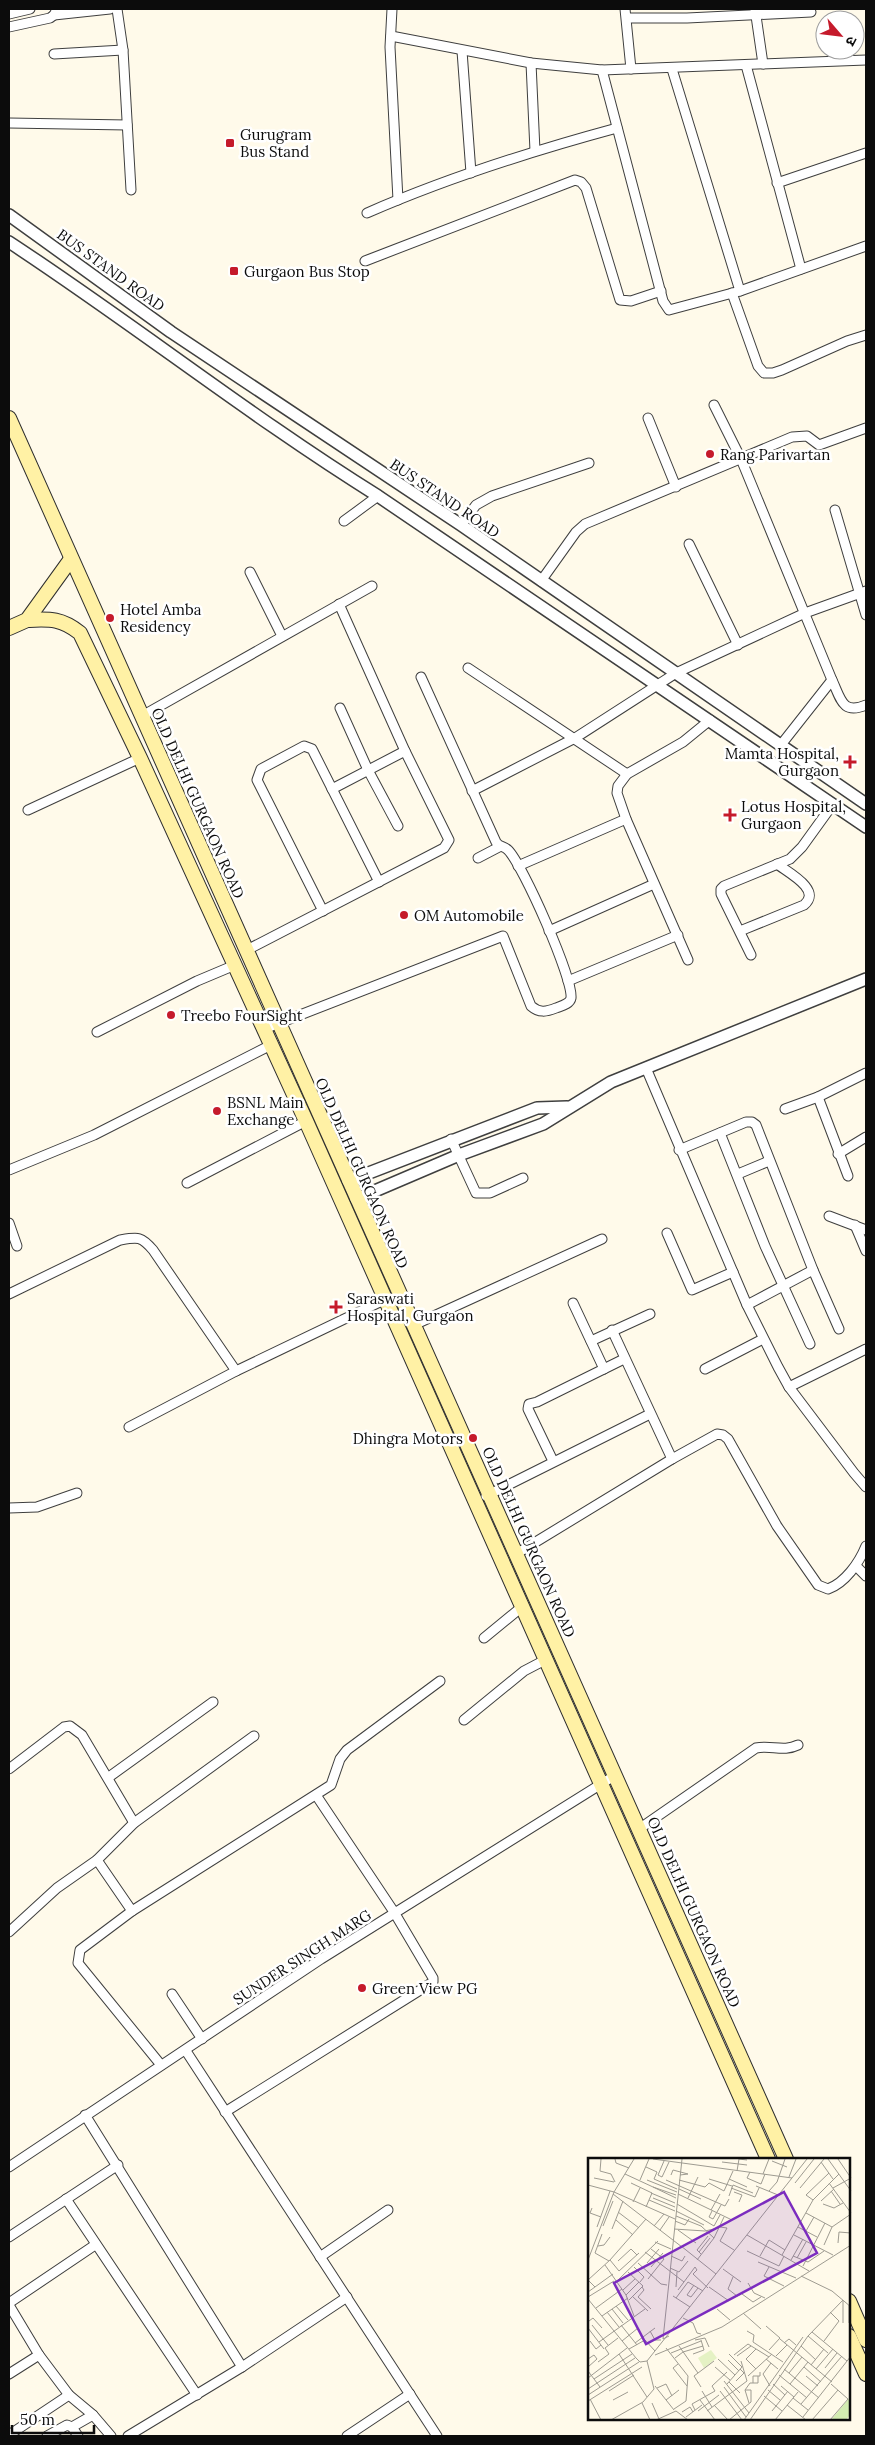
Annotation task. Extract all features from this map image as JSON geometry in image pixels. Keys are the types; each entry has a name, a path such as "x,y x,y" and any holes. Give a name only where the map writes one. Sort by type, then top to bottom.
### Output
{"main road":[{"name":"OLD DELHI GURGAON ROAD","path":"9,418 277,1023 786,2158"},
{"path":"9,628 27,620 71,559"},
{"name":"OLD DELHI GURGAON ROAD","path":"27,620 67,623 80,633 147,772 386,1299 523,1606 599,1783 768,2158"},
{"path":"147,772 163,765"},
{"path":"850,2303 866,2340"},
{"path":"850,2338 865,2368"}],"street":[{"path":"9,14 30,9"},
{"path":"9,27 52,14 110,9"},
{"path":"117,9 123,50 132,190"},
{"path":"392,9 391,36 398,200"},
{"path":"755,12 763,64"},
{"path":"630,69 626,13 811,12"},
{"path":"391,36 531,63 602,70 672,69 866,60"},
{"path":"54,54 123,50"},
{"path":"462,51 471,173"},
{"path":"531,63 535,151"},
{"path":"746,65 801,269"},
{"path":"672,69 758,366 764,373 773,373 847,341 866,335"},
{"path":"602,70 666,308 673,310 736,292 866,246"},
{"path":"9,123 127,125"},
{"path":"367,213 471,173 535,151 617,128"},
{"path":"777,182 866,153"},
{"path":"365,261 575,180 581,182 586,188 620,300 631,301 660,291"},
{"name":"BUS STAND ROAD","path":"9,215 102,280 171,332 461,526 866,804"},
{"path":"9,242 79,288 324,462 378,496 866,827"},
{"path":"714,405 742,459 832,680 848,709 854,710 866,705"},
{"path":"648,418 676,487"},
{"path":"541,581 580,527 802,435 807,436 819,445 866,428"},
{"path":"324,462 338,445"},
{"path":"461,526 476,506 492,496 589,463"},
{"path":"344,521 378,496"},
{"path":"834,510 863,592 866,616"},
{"path":"689,544 738,645"},
{"path":"250,572 282,636"},
{"path":"142,716 372,586"},
{"path":"472,791 575,738 660,686 676,673 805,614 863,592"},
{"path":"245,951 444,848 449,840 405,751 339,604"},
{"path":"468,668 627,774"},
{"path":"264,1030 277,1023 503,936 531,1006 536,1010 551,1010 569,1002 571,998 568,980 549,931 518,866 508,850 499,846 421,677"},
{"path":"780,746 832,680"},
{"path":"340,708 368,770 398,826"},
{"path":"688,960 626,819 617,794 618,786 627,774 683,742 710,720"},
{"path":"323,911 260,788 258,775 261,769 304,746 308,746 312,750 379,882"},
{"path":"332,789 405,751"},
{"path":"28,810 140,758"},
{"path":"751,955 721,894 721,889 724,886 790,858 802,847 833,804"},
{"path":"518,866 626,819"},
{"path":"478,858 499,846"},
{"path":"740,931 804,905 810,900 811,895 807,888 777,864"},
{"path":"549,931 654,884"},
{"path":"568,980 678,935"},
{"path":"97,1032 197,981 235,965"},
{"path":"356,1199 459,1155 543,1124 567,1107 612,1082 866,979"},
{"path":"9,1170 94,1135 271,1045"},
{"path":"646,1068 679,1150 763,1339 789,1387 854,1474 866,1486"},
{"path":"785,1109 818,1097 866,1073"},
{"path":"818,1097 838,1154 848,1176"},
{"path":"348,1181 451,1139 537,1108 567,1107"},
{"path":"187,1183 306,1121"},
{"path":"679,1150 746,1122 752,1122 756,1125 813,1270 839,1329"},
{"path":"720,1133 782,1285 810,1344"},
{"path":"838,1154 866,1137"},
{"path":"451,1139 476,1193 490,1192 523,1178"},
{"path":"738,1174 769,1161"},
{"path":"829,1216 866,1230"},
{"path":"9,1223 17,1246"},
{"path":"854,1225 866,1251"},
{"path":"667,1233 692,1290 733,1272"},
{"path":"9,1294 120,1240 137,1237 146,1241 153,1250 236,1371"},
{"path":"414,1326 602,1238"},
{"path":"747,1305 813,1270"},
{"path":"129,1427 236,1371 386,1299"},
{"path":"573,1303 604,1369"},
{"path":"591,1341 650,1314"},
{"path":"612,1330 672,1459"},
{"path":"705,1369 763,1339"},
{"path":"789,1387 866,1349"},
{"path":"552,1462 528,1409 529,1404 537,1402 624,1359"},
{"path":"475,1502 650,1414"},
{"path":"516,1554 702,1441 717,1434 723,1435 728,1439 777,1526 818,1585 828,1589 835,1587 856,1566 866,1546"},
{"path":"9,1508 37,1506 77,1493"},
{"path":"856,1566 866,1576"},
{"path":"484,1638 523,1606"},
{"path":"464,1720 524,1671 545,1660"},
{"path":"161,2066 78,1963 80,1950 132,1911 331,1785 340,1759 347,1750 440,1681"},
{"path":"109,1777 213,1702"},
{"path":"9,1769 64,1727 70,1726 82,1735 109,1777 134,1823"},
{"path":"9,1932 57,1888 97,1860 134,1823 254,1736"},
{"path":"639,1829 756,1748 766,1746 788,1750 798,1745"},
{"name":"SUNDER SINGH MARG","path":"9,2167 85,2114 186,2050 394,1912 599,1783 614,1776"},
{"path":"225,2112 433,1982 433,1978 394,1912 316,1795"},
{"path":"97,1860 132,1911"},
{"path":"172,1994 202,2039"},
{"path":"186,2050 346,2298 438,2436"},
{"path":"85,2114 242,2367"},
{"path":"752,2123 767,2116"},
{"path":"9,2237 118,2165"},
{"path":"66,2199 197,2395"},
{"path":"320,2257 388,2210"},
{"path":"95,2245 9,2304 39,2355 69,2395 93,2415 111,2436"},
{"path":"128,2436 242,2367 346,2298"},
{"path":"9,2374 39,2355"},
{"path":"347,2436 410,2394"},
{"path":"9,2435 69,2395"},
{"path":"72,2428 93,2415"},
{"path":"47,2436 64,2425 72,2428 78,2436"}],"place":[{"name":"Gurugram Bus Stand","path":"230,143"},
{"name":"Gurgaon Bus Stop","path":"234,271"},
{"name":"Rang Parivartan","path":"710,454"},
{"name":"Hotel Amba Residency","path":"110,618"},
{"name":"Mamta Hospital, Gurgaon","path":"850,762"},
{"name":"Lotus Hospital, Gurgaon","path":"730,815"},
{"name":"OM Automobile","path":"404,915"},
{"name":"Treebo FourSight","path":"171,1015"},
{"name":"BSNL Main Exchange","path":"217,1111"},
{"name":"Saraswati Hospital, Gurgaon","path":"336,1307"},
{"name":"Dhingra Motors","path":"473,1438"},
{"name":"Green View PG","path":"362,1988"}]}
